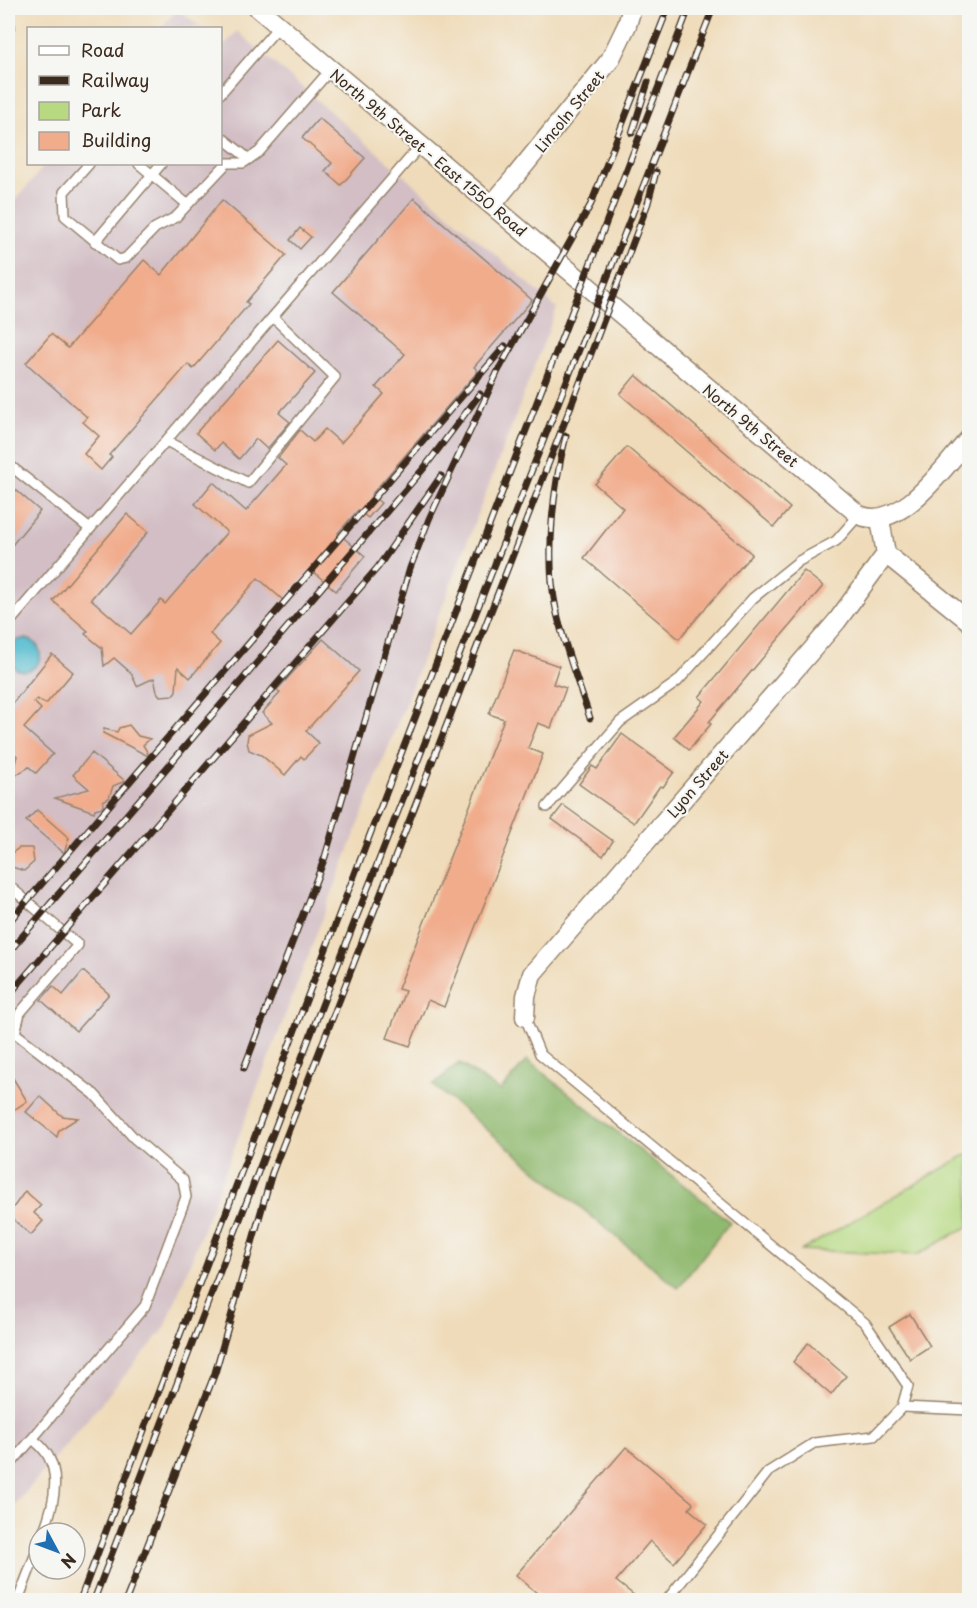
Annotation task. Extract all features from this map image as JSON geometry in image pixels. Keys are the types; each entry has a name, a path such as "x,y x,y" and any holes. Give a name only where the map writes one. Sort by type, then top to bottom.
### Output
{"street":[{"name":"North 9th Street - East 1550 Road","path":"258,8 600,297"},
{"name":"Lincoln Street","path":"492,205 610,60 627,26 632,8"},
{"name":"North 9th Street","path":"600,297 859,514 880,519"},
{"path":"969,438 916,498 899,512 880,519 886,554 969,622"},
{"name":"Lyon Street","path":"525,1017 526,996 532,974 837,621 886,554"}],"lane":[{"path":"222,92 279,26"},
{"path":"88,165 64,192 65,216 118,260 126,258 155,228 176,217 227,163 243,163 259,152 331,69"},
{"path":"222,138 249,159"},
{"path":"8,624 421,145"},
{"path":"140,165 187,204"},
{"path":"95,242 160,165"},
{"path":"165,441 248,483 335,377 273,317"},
{"path":"8,464 90,529"},
{"path":"547,807 620,722 677,682 753,598 799,561 836,541 859,514"},
{"path":"8,885 78,945 20,1013 15,1033 93,1094 134,1138 183,1180 186,1197 145,1306 8,1467"},
{"path":"525,1017 540,1054 865,1323 908,1386 902,1407 874,1436 814,1443 768,1472 668,1600"},
{"path":"902,1407 969,1410"},
{"path":"32,1439 42,1446 55,1467 53,1507 48,1521"},
{"path":"18,1600 27,1576"}],"shaded area":[{"path":"178,9 200,27 162,27"},
{"path":"237,31 557,308 165,1328 8,1513 8,209 45,165 222,165 223,47"}],"green space":[{"path":"527,1060 730,1222 678,1288 433,1085 459,1063 500,1091"},
{"path":"969,1153 969,1226 917,1255 802,1250"}],"water":[{"path":"24,639 35,644 40,655 35,666 24,671 13,666 8,655 13,644"}],"building":[{"path":"319,118 365,158 341,185 325,171 332,163 302,138"},
{"path":"414,198 532,300 474,367 478,371 371,495 381,503 368,518 358,510 338,533 365,556 336,591 310,569 283,600 258,578 210,634 220,643 190,678 178,667 176,691 173,695 160,696 154,678 137,686 131,673 114,658 104,666 102,648 85,634 88,631 53,601 127,514 148,532 91,599 131,634 161,600 165,604 227,532 195,504 213,482 246,511 286,465 278,458 300,430 313,442 325,429 341,443 384,394 376,387 405,354 333,292"},
{"path":"222,200 286,255 246,302 249,304 193,369 188,364 109,455 112,457 101,470 84,454 99,436 83,422 87,417 26,363 51,334 68,348 144,260 161,275"},
{"path":"300,228 311,237 300,249 290,240"},
{"path":"278,340 315,373 279,413 290,422 267,449 256,439 239,459 221,443 215,450 196,433"},
{"path":"636,375 790,508 774,527 620,394"},
{"path":"627,447 752,554 679,639 584,558 623,508 595,484"},
{"path":"8,483 40,511 8,550"},
{"path":"804,571 823,586 709,722 711,724 689,750 674,737 704,701 699,697"},
{"path":"323,639 359,671 306,731 319,743 304,759 301,756 285,775 261,755 249,750 248,735 272,723 262,713 280,693 277,690"},
{"path":"514,650 559,666 553,684 566,688 551,728 538,723 528,748 543,754 444,1007 428,1000 410,1046 387,1038 405,991 398,989 504,719 489,714"},
{"path":"52,654 73,672 46,704 37,699 34,702 41,709 24,728 53,754 36,773 29,767 11,778 17,756 8,747 8,709"},
{"path":"129,725 138,736 150,739 143,745 150,757 103,733 104,729 117,732 119,728"},
{"path":"622,734 674,772 663,787 660,786 634,823 579,784 592,766 597,769"},
{"path":"92,753 125,781 113,786 109,798 103,801 103,807 95,809 94,812 55,798 89,789 73,775"},
{"path":"563,805 613,841 603,856 552,819"},
{"path":"37,810 69,838 64,853 26,821"},
{"path":"19,848 32,848 34,862 24,871 12,867 10,860 12,853"},
{"path":"83,971 109,994 76,1031 41,1000 53,986 63,995"},
{"path":"8,1070 27,1101 8,1114"},
{"path":"40,1096 62,1116 78,1118 59,1130 57,1137 26,1112"},
{"path":"25,1191 41,1205 34,1213 43,1221 31,1235 8,1215"},
{"path":"910,1314 930,1346 910,1359 889,1327"},
{"path":"808,1343 846,1376 831,1395 793,1362"},
{"path":"626,1447 693,1503 689,1509 707,1524 674,1563 650,1541 616,1581 640,1600 545,1600 516,1575"}],"railway":[{"path":"244,1068 325,857 410,568 429,519 498,371 591,204 668,8"},
{"path":"80,1600 310,990 689,8"},
{"path":"94,1600 324,1000 713,8"},
{"path":"632,133 648,82"},
{"path":"126,1600 215,1373 272,1173 581,380 648,203 656,172"},
{"path":"8,923 505,346"},
{"path":"8,953 424,468 480,394"},
{"path":"566,436 554,499 551,567 556,609 563,637 590,718"},
{"path":"8,996 378,567 441,476"}]}
